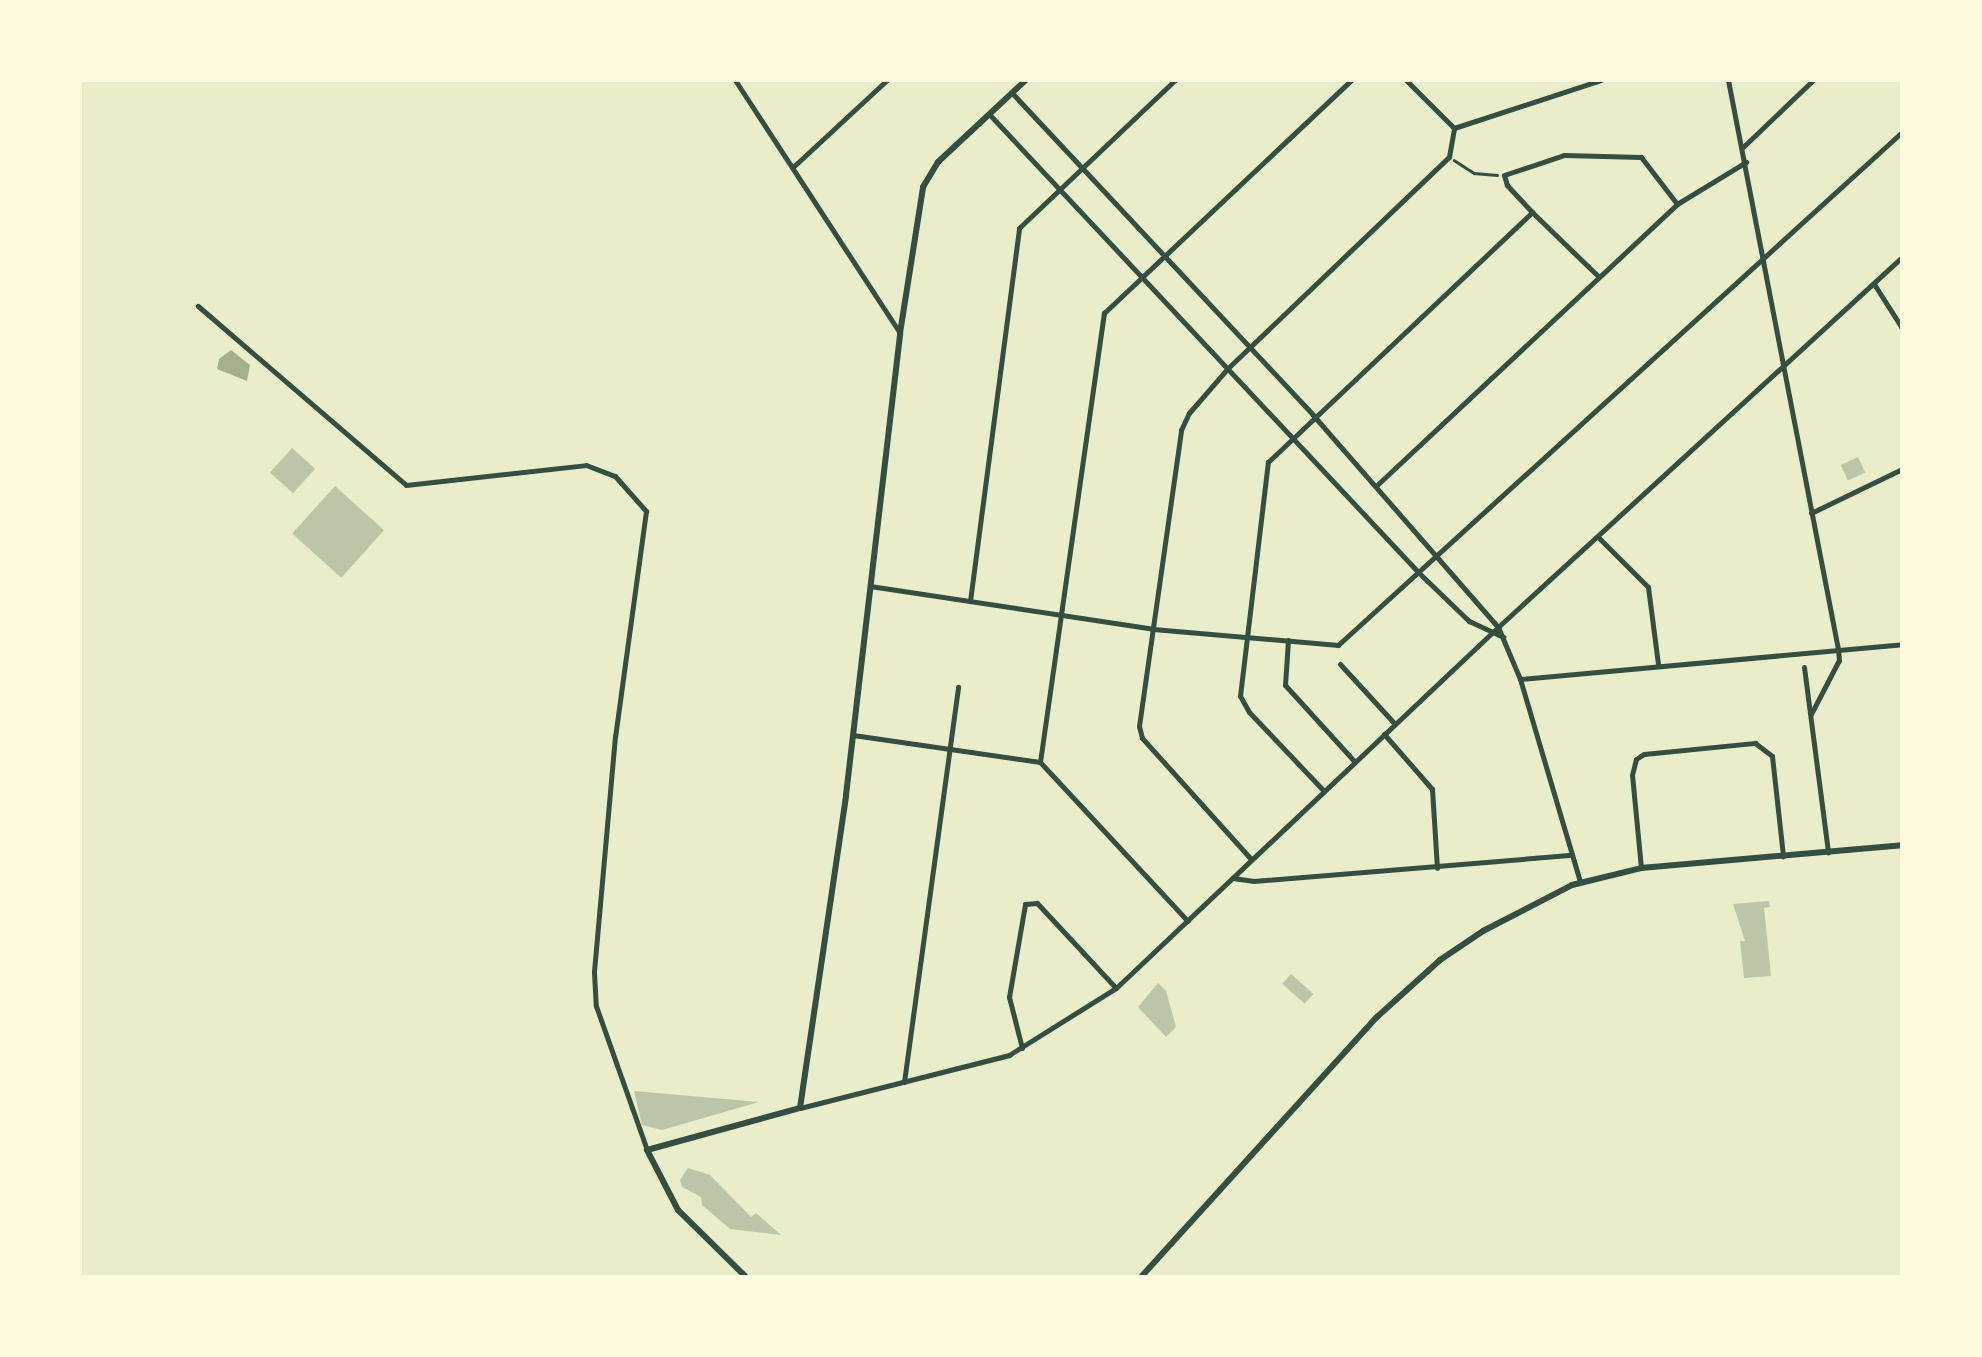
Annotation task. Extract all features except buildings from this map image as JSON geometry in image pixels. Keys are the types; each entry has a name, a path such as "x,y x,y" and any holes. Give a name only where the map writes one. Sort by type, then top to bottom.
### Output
{"street":[{"path":"747,80 738,83 900,333"},
{"path":"793,167 887,80"},
{"path":"800,1108 853,735 900,333 923,187 938,162 1026,80"},
{"path":"970,601 1018,232 1058,188 1175,80"},
{"path":"1040,762 1102,319 1111,303 1351,80"},
{"path":"1406,80 1454,128"},
{"path":"1454,128 1601,80"},
{"path":"1728,80 1838,649 1839,660 1811,714"},
{"path":"1743,148 1813,80"},
{"path":"1012,93 1313,415 1498,627 1520,679 1580,881"},
{"path":"989,114 1418,572 1469,620 1503,637"},
{"path":"1252,859 1142,738 1139,726 1182,430 1195,405 1228,368 1449,157 1454,128"},
{"path":"870,586 1153,629 1333,646 1344,642 1902,132"},
{"path":"1599,277 1532,212 1507,185 1504,175 1564,155 1641,157 1677,204"},
{"path":"1377,486 1677,204 1746,162"},
{"path":"1324,791 1240,696 1268,462 1313,415 1532,212"},
{"path":"647,1150 984,1064 1022,1048 1116,988 1491,633 1782,371 1902,257"},
{"path":"1874,284 1902,328"},
{"path":"198,306 406,485 586,465 615,476 646,511 641,574 615,736 594,972 596,1006 647,1150 678,1210 746,1277"},
{"path":"1811,513 1902,468"},
{"path":"1599,538 1648,587 1658,664"},
{"path":"1288,640 1285,685 1354,762"},
{"path":"1520,679 1902,644"},
{"path":"1340,664 1395,724"},
{"path":"1804,667 1828,852"},
{"path":"904,1082 946,750 958,687"},
{"path":"1384,734 1432,789 1437,868"},
{"path":"853,735 1040,762 1188,921"},
{"path":"1641,868 1632,775 1636,760 1644,754 1755,743 1772,756 1783,856"},
{"path":"1141,1277 1402,992 1482,931 1580,881 1641,868 1902,845"},
{"path":"1233,878 1254,881 1572,855"},
{"path":"1022,1048 1009,996 1025,904 1037,903 1116,988"}],"path":[{"path":"1449,157 1474,173 1504,175"}],"shaded area":[{"path":"231,350 250,365 247,381 217,369 219,359"}]}
